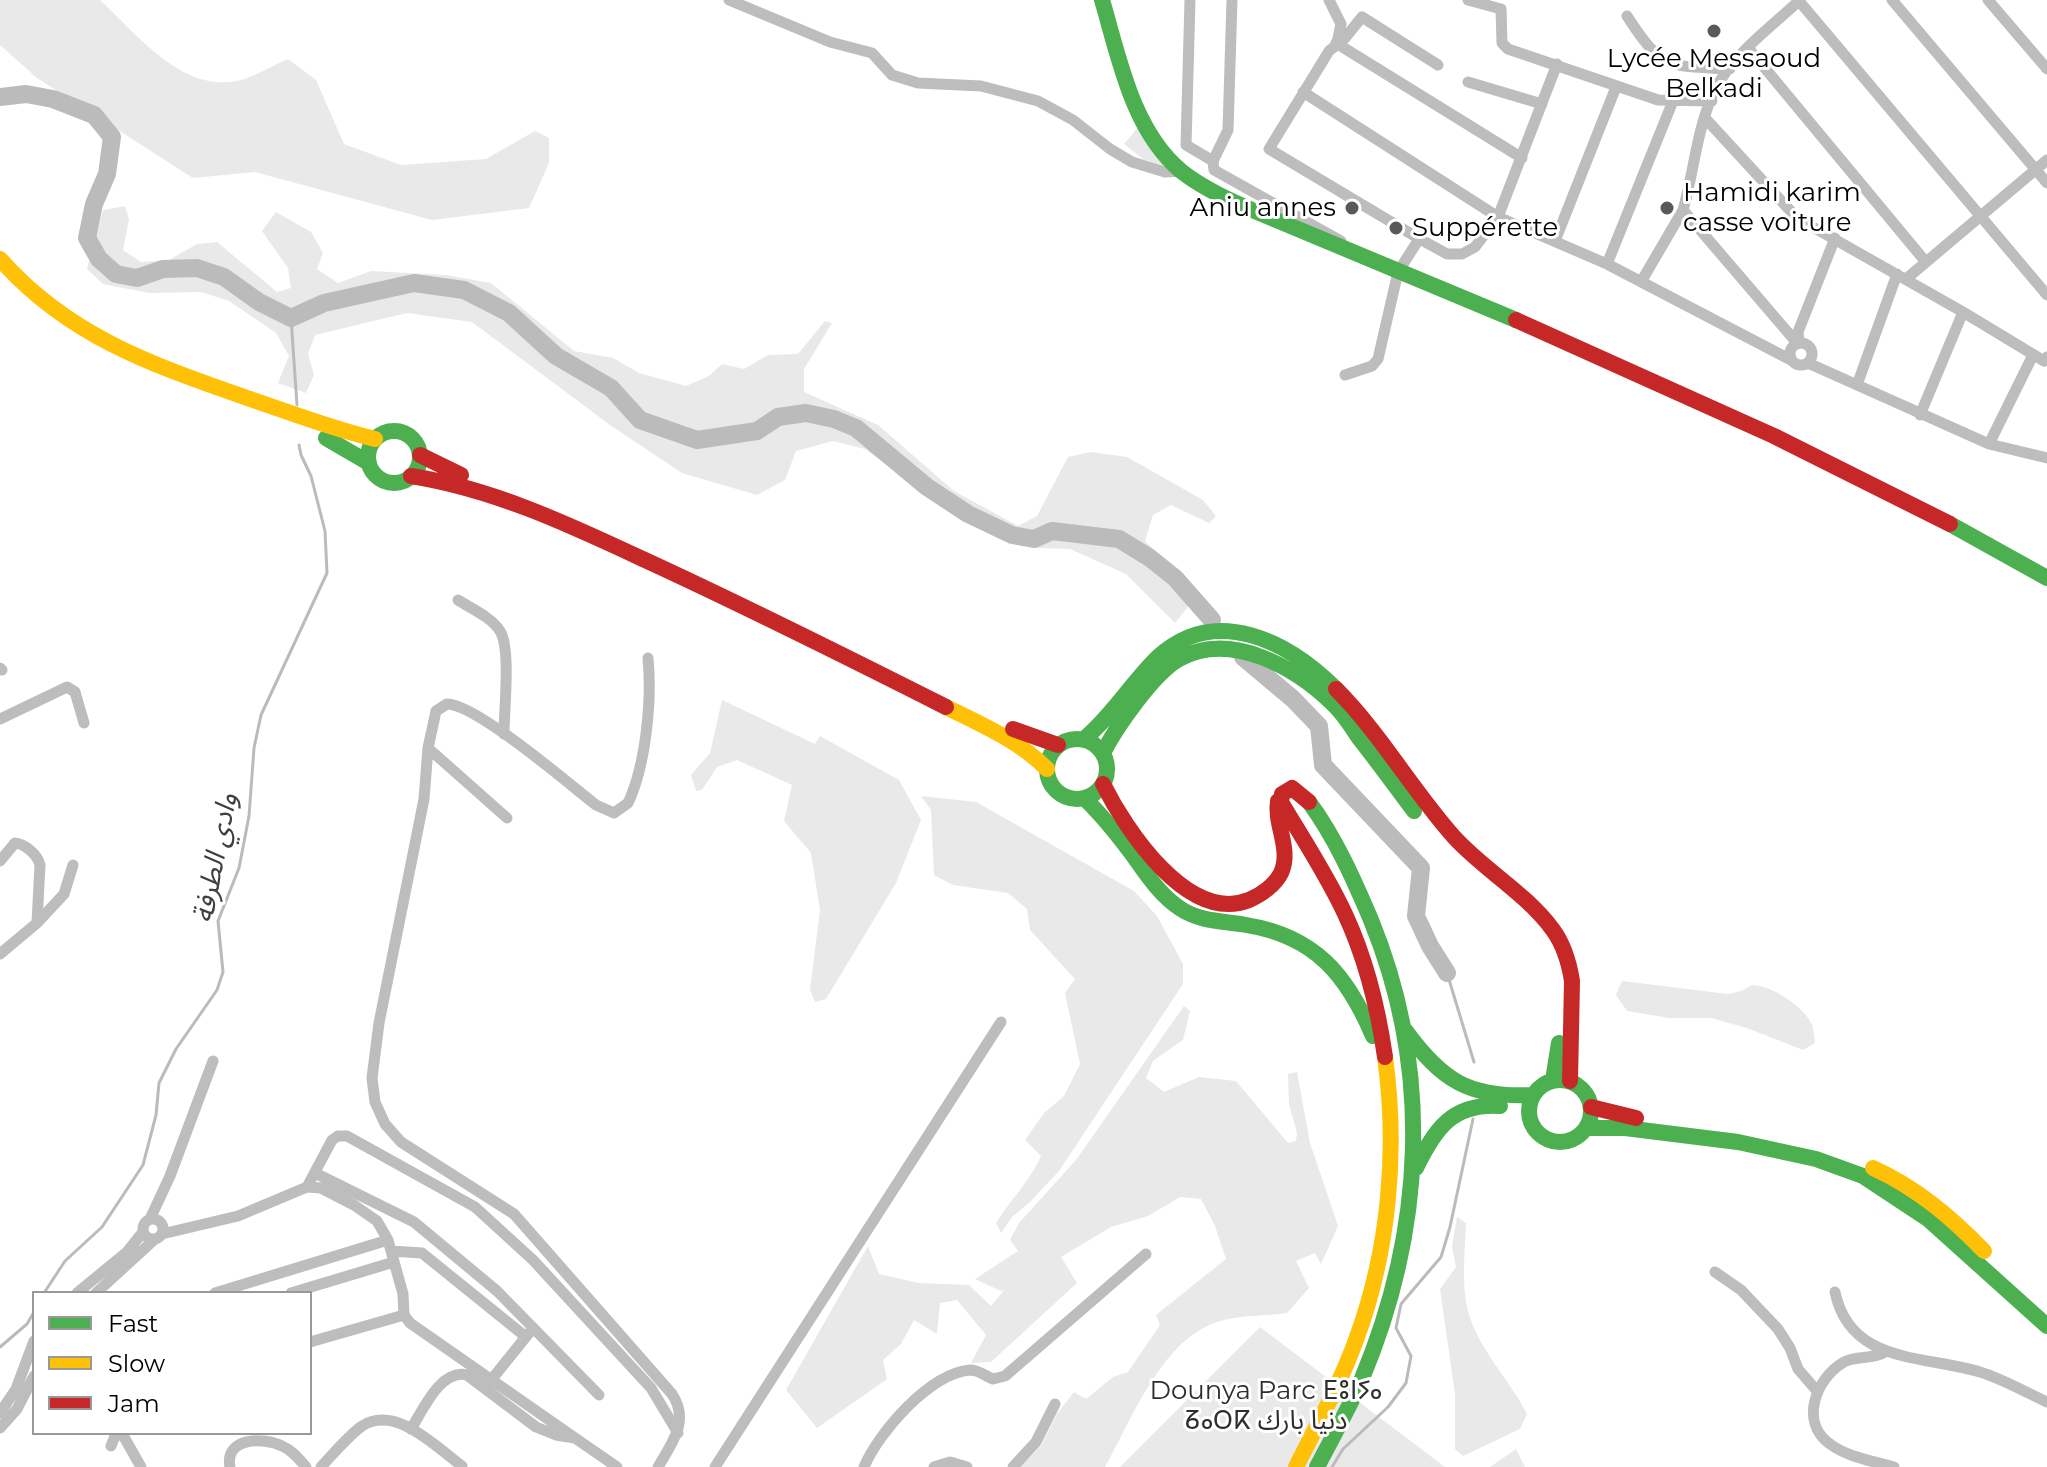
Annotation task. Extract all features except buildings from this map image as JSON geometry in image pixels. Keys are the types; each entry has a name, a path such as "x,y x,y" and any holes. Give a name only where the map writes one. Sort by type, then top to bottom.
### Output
{"main road":[{"path":"1102,0 1133,96 1147,127 1167,156 1218,194 1491,309 1786,442 1919,508 2047,578"},
{"path":"0,259 39,301 74,327 100,341 340,431 375,439 391,431 403,432 413,439 420,455 418,467 411,476 396,482 385,480 375,474 369,463 337,442 97,354 64,336 35,314 0,278"},
{"path":"369,463 369,453 375,439"},
{"path":"420,455 450,471 586,520 658,551 1014,729 1058,745"},
{"path":"411,476 444,481 503,501 585,532 666,569 1010,739 1029,751 1047,769"},
{"path":"1084,739 1111,717 1157,656 1171,644 1191,635 1223,629 1245,633 1276,645 1314,669 1340,691 1364,718 1417,794 1454,837 1491,873 1538,911 1559,938 1569,961 1573,988 1570,1081"},
{"path":"1103,753 1121,722 1166,669 1196,651 1215,648 1243,652 1289,671 1313,686 1336,706 1385,774 1429,827 1471,871 1533,922 1547,939 1562,981 1559,1045 1553,1080"},
{"path":"1073,739 1084,739 1095,744 1103,753 1108,769 1103,784 1094,794 1084,798 1067,797 1050,782 1047,769 1050,754 1058,745 1073,739"},
{"path":"1103,784 1116,810 1177,882 1196,897 1222,905 1240,903 1257,896 1272,885 1282,871 1285,844 1276,807 1288,789 1300,791 1341,857 1381,947 1402,1026 1411,1098 1412,1175 1403,1241 1373,1349 1357,1391 1317,1467"},
{"path":"1084,798 1176,906 1208,921 1248,925 1283,934 1305,944 1324,958 1348,983 1360,1003 1388,1073"},
{"path":"1281,798 1309,844 1354,934 1377,1007 1388,1073 1389,1175 1375,1275 1362,1324 1344,1371 1296,1467"},
{"path":"1402,1026 1427,1061 1461,1087 1488,1095 1533,1095"},
{"path":"1553,1080 1570,1081 1584,1091 1591,1107 1586,1128 1575,1138 1554,1142 1535,1130 1529,1117 1533,1095 1538,1088 1553,1080"},
{"path":"1412,1175 1431,1136 1459,1111 1484,1104 1496,1105 1529,1117"},
{"path":"1591,1107 1626,1116 1747,1131 1831,1151 1884,1172 1920,1193 1951,1217 2047,1313"},
{"path":"1586,1128 1625,1128 1738,1142 1816,1159 1852,1171 1886,1189 1928,1219 2047,1326"}],"street":[{"path":"729,0 830,42 872,53 892,75 918,83 981,86 1038,101 1073,120 1120,156 1165,172 1184,171"},
{"path":"1190,0 1186,145 1213,161"},
{"path":"1232,0 1228,130 1213,161 1214,170 1398,272"},
{"path":"1329,0 1341,24 1336,43 1269,149 1447,254 1462,254 1475,247 1498,217 1557,64"},
{"path":"1468,0 1501,9 1502,43 1508,49 1616,87 1673,101 1712,101"},
{"path":"1641,282 1683,210 1699,135 1713,92 1730,69 1800,0 2047,295"},
{"path":"1892,0 2047,183"},
{"path":"1988,0 2047,69"},
{"path":"1627,16 1652,53 1663,61 1675,65 1730,69"},
{"path":"1336,43 1345,38 1362,17 1438,65"},
{"path":"1336,43 1522,158"},
{"path":"1749,49 1925,261"},
{"path":"1468,82 1542,104"},
{"path":"1555,241 1616,87"},
{"path":"1303,92 1498,217 1607,264 1797,365 1808,363 1989,444 2047,458"},
{"path":"1607,264 1673,101"},
{"path":"1705,118 1797,218 2043,359 1989,444"},
{"path":"1857,385 1902,277 2047,160"},
{"path":"1683,210 1798,343 1807,345 1813,351 1808,363"},
{"path":"1791,360 1790,350 1798,343 1798,332 1835,238"},
{"path":"1345,375 1372,366 1378,359 1398,272 1419,239"},
{"path":"1920,415 1963,312"},
{"path":"458,600 487,618 501,633 505,656 504,734"},
{"path":"648,658 650,686 640,760 633,794 621,810 608,811 596,805 504,734 459,706 447,704 436,711 428,748 424,799 379,1023 373,1090 379,1113 401,1142 514,1214 672,1394 680,1409 678,1433 658,1467"},
{"path":"0,719 67,687 75,692 84,723"},
{"path":"428,748 507,818"},
{"path":"0,861 15,843 22,844 38,858 37,923"},
{"path":"0,954 37,923 64,894 73,865"},
{"path":"715,1467 1001,1022"},
{"path":"79,1291 127,1252 143,1232 144,1224 150,1219 170,1176 213,1061"},
{"path":"307,1187 332,1140 347,1136 475,1207 533,1260 651,1388 678,1433"},
{"path":"315,1173 414,1222 497,1291 529,1333"},
{"path":"143,1232 148,1238 159,1237 238,1216 307,1187 321,1188 377,1221 391,1251 403,1294 404,1315 410,1323 617,1467"},
{"path":"98,1291 159,1237 161,1223 150,1219"},
{"path":"296,1291 391,1251"},
{"path":"223,1291 391,1251 422,1253 529,1333 599,1395"},
{"path":"864,1467 890,1426 912,1401 931,1388 968,1371 978,1371 993,1379 1005,1376 1146,1254"},
{"path":"1715,1272 1741,1290 1778,1329 1798,1369 1817,1391"},
{"path":"1835,1292 1842,1315 1849,1325 1866,1341 1885,1352 1982,1373 2046,1400"},
{"path":"312,1341 404,1315"},
{"path":"492,1379 529,1333"},
{"path":"0,1413 16,1389 32,1346"},
{"path":"1885,1352 1875,1357 1847,1361 1837,1368 1817,1391 1812,1411 1826,1442 1838,1449 1894,1467"},
{"path":"411,1429 446,1378 460,1373 467,1375 536,1427 575,1438"},
{"path":"0,1428 17,1409 32,1383"},
{"path":"1013,1467 1036,1442 1055,1404"},
{"path":"321,1467 365,1424 390,1420 411,1429 462,1466"},
{"path":"111,1446 118,1435"},
{"path":"121,1435 141,1467"},
{"path":"230,1467 233,1450 253,1439 281,1445 306,1467"},
{"path":"934,1467 950,1462 967,1467"}],"green space":[{"path":"0,0 100,0 161,57 197,78 217,82 237,81 288,59 316,80 344,144 401,165 486,159 535,131 549,138 549,163 529,208 432,220 255,172 193,178 37,78 0,45"},
{"path":"1140,125 1169,167 1143,159 1124,144"},
{"path":"125,206 129,219 123,250 141,262 169,260 197,244 217,242 277,292 291,288 288,268 262,231 276,212 311,232 323,253 317,269 338,283 371,271 446,275 491,283 574,351 613,358 639,373 686,386 709,376 722,364 744,369 768,355 798,354 825,321 832,323 804,369 804,392 878,425 954,491 1018,526 1037,516 1068,457 1091,452 1127,457 1203,500 1216,516 1209,523 1171,505 1153,515 1145,541 1199,593 1175,623 1126,574 1070,549 1033,548 958,516 865,449 833,441 796,451 785,480 757,495 682,473 610,425 472,322 407,313 315,335 308,354 314,375 306,393 278,383 289,356 276,333 229,301 201,292 149,293 103,284 87,269 103,210"},
{"path":"722,700 815,744 820,736 899,780 921,820 896,883 826,999 815,1002 810,990 820,910 811,853 784,821 792,785 737,760 717,767 702,790 696,791 691,775 710,753"},
{"path":"921,796 976,802 1134,891 1157,916 1183,964 1183,984 1059,1171 1012,1217 1001,1233 996,1223 1041,1156 1025,1140 1044,1113 1064,1096 1080,1064 1065,993 1075,979 1030,930 1027,909 1008,893 953,885 934,875 931,810"},
{"path":"1622,981 1728,994 1752,985 1760,986 1777,993 1807,1016 1813,1027 1815,1043 1803,1050 1711,1018 1669,1018 1627,1011 1616,995"},
{"path":"1184,1006 1190,1011 1183,1040 1153,1061 1146,1078 1164,1092 1199,1077 1236,1081 1288,1143 1296,1141 1297,1133 1289,1104 1288,1074 1297,1072 1310,1143 1338,1226 1321,1264 1315,1253 1296,1261 1309,1288 1287,1313 1220,1321 1200,1330 1182,1344 1151,1382 1105,1467 1020,1467 1041,1446 1057,1414 1074,1392 1086,1399 1113,1377 1128,1372 1160,1325 1156,1315 1226,1259 1215,1226 1201,1199 1180,1197 1148,1216 1111,1227 1061,1257 1077,1283 991,1362 971,1363 986,1335 957,1300 940,1303 937,1334 914,1320 901,1344 883,1360 887,1379 817,1428 786,1390 868,1246 879,1274 919,1283 969,1285 991,1306 1004,1290 975,1279 1018,1251 1010,1240 1019,1223 1076,1160"},
{"path":"1457,1217 1466,1223 1464,1267 1468,1311 1479,1338 1527,1414 1520,1429 1463,1456 1455,1449 1455,1394 1440,1289 1456,1267 1452,1247"},
{"name":"Dounya Parc ⴹⵓⵏⵢⴰ ⵒⴰⵔⴽ دنيا بارك","path":"1260,1327 1445,1467 1120,1467"},
{"path":"1516,1449 1525,1467 1490,1467"}],"waterway":[{"path":"0,97 26,94 53,99 94,115 112,137 107,174 94,204 87,238 99,259 116,274 137,278 163,269 197,268 224,277 259,302 291,318 324,303 414,283 464,290 509,313 556,356 611,388 640,420 697,440 757,431 778,417 806,413 834,419 856,428 927,487 968,514 1012,535 1034,539 1052,531 1119,539 1175,578 1212,620"},
{"name":"وادي الطرفة","path":"291,318 297,405"},
{"name":"وادي الطرفة","path":"45,1291 65,1261 102,1227 143,1165 156,1115 159,1083 176,1049 217,990 223,972 218,921 239,868 249,816 254,748 261,715 327,573 325,531 311,476 299,445"},
{"path":"1243,657 1293,699 1319,726 1323,765 1421,868 1416,916 1447,973"},
{"path":"1447,973 1474,1062"},
{"path":"1332,1467 1343,1449 1388,1407 1406,1383 1411,1356 1396,1328 1401,1304 1441,1257 1473,1119"},
{"name":"وادي الطرفة","path":"0,1347 27,1324 32,1315"}],"traffic: fast":[{"path":"1102,0 1139,114 1150,135 1181,171 1236,203 1516,320"},
{"path":"394,431 412,439 420,457 412,475 394,483 376,475 368,457 376,439 394,431"},
{"path":"326,438 369,463"},
{"path":"1950,524 2047,578"},
{"path":"1084,739 1158,657 1180,641 1204,633 1227,631 1251,635 1274,644 1296,656 1336,689"},
{"path":"1103,753 1136,702 1169,666 1199,651 1241,651 1282,666 1333,704 1414,811"},
{"path":"1077,739 1089,741 1098,748 1105,757 1107,769 1105,781 1098,790 1089,797 1077,799 1065,797 1056,790 1049,781 1047,769 1049,757 1056,748 1065,741 1077,739"},
{"path":"1084,798 1173,904 1205,919 1270,930 1291,938 1326,962 1352,994 1373,1036"},
{"path":"1309,802 1351,874 1391,977 1404,1035 1412,1093 1413,1151 1408,1209 1398,1267 1382,1324 1361,1381 1317,1467"},
{"path":"1405,1030 1432,1062 1459,1083 1491,1093 1533,1095"},
{"path":"1553,1080 1559,1043"},
{"path":"1554,1080 1566,1080 1582,1089 1589,1099 1591,1111 1589,1123 1582,1133 1566,1142 1554,1142 1534,1128 1529,1117 1529,1105 1543,1085 1554,1080"},
{"path":"1416,1168 1430,1141 1447,1121 1469,1109 1500,1106"},
{"path":"1586,1128 1625,1128 1738,1142 1816,1159 1863,1176 1928,1219 2047,1326"}],"traffic: slow":[{"path":"0,259 55,310 116,346 217,387 375,439"},
{"path":"946,707 1012,741 1047,769"},
{"path":"1296,1467 1350,1356 1376,1271 1388,1200 1390,1164 1391,1128 1385,1057"},
{"path":"1873,1168 1933,1204 1984,1251"}],"traffic: jam":[{"path":"1516,320 1774,436 1950,524"},
{"path":"420,455 461,475"},
{"path":"411,476 502,499 560,521 946,707"},
{"path":"1336,689 1368,724 1454,837 1531,905 1557,936 1566,954 1572,981 1570,1081"},
{"path":"1013,729 1058,745"},
{"path":"1103,784 1127,825 1162,868 1182,886 1204,898 1226,904 1258,895 1281,873 1285,855 1278,801"},
{"path":"1309,802 1292,788 1282,794 1281,802 1330,885 1359,948 1379,1020 1385,1057"},
{"path":"1591,1107 1636,1118"}],"place":[{"name":"Lycée Messaoud Belkadi","path":"1714,31"},
{"name":"Aniu annes","path":"1352,208"},
{"name":"Hamidi karim casse voiture","path":"1667,208"},
{"name":"Suppérette","path":"1396,228"}]}
